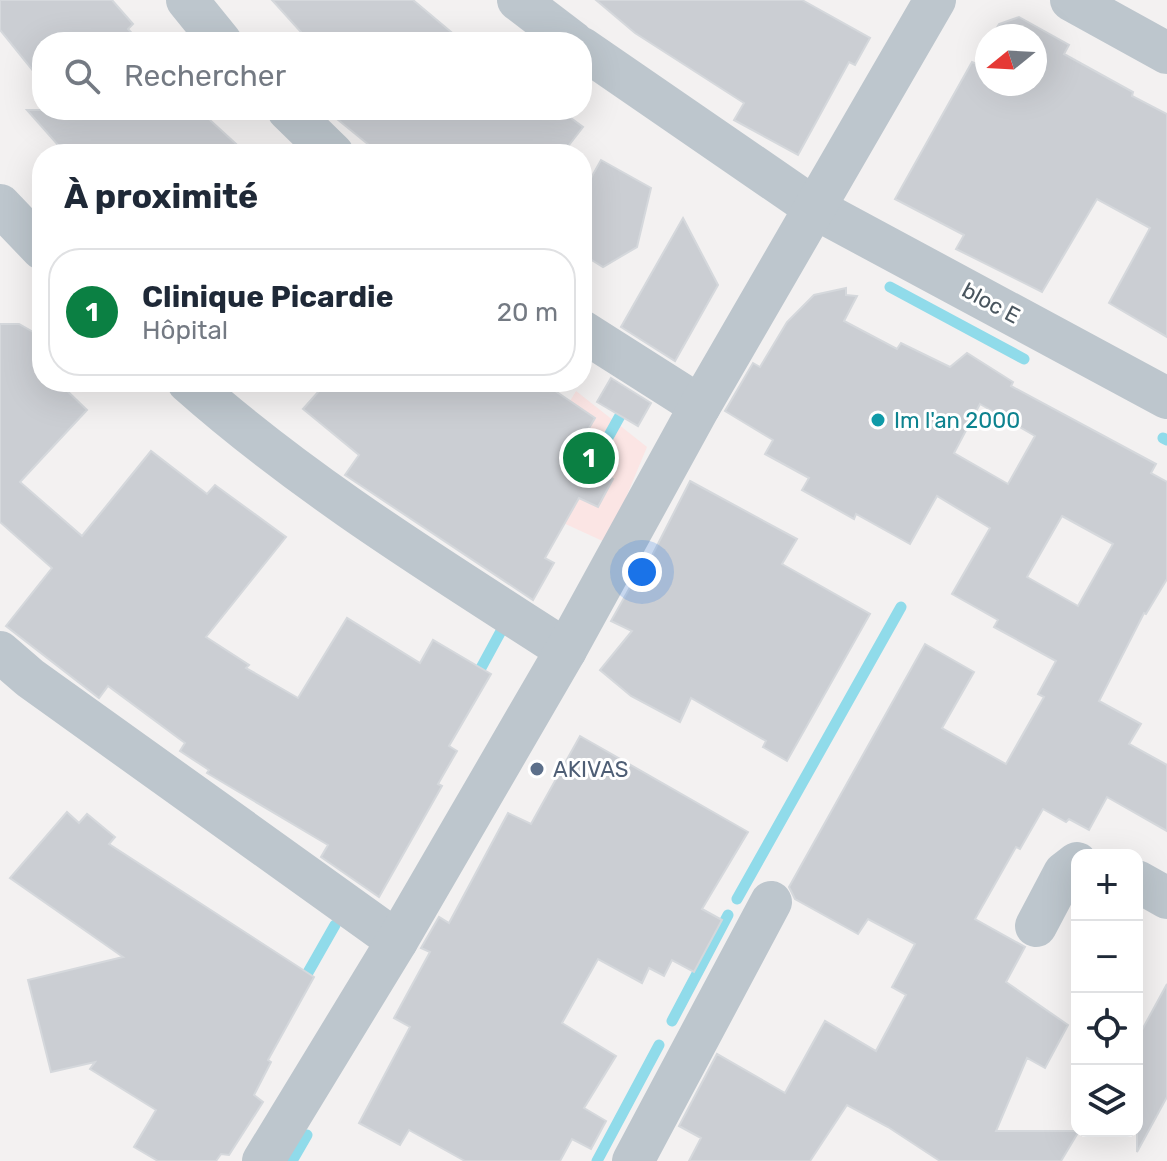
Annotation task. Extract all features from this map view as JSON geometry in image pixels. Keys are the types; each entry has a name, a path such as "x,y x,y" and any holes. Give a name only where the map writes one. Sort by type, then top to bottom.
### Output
{"street":[{"path":"187,0 213,32"},
{"path":"518,0 560,32"},
{"path":"263,1161 397,941 566,650 700,406 935,0"},
{"path":"1071,0 1167,53"},
{"name":"bloc E","path":"592,55 816,209 1167,398"},
{"path":"298,120 323,144"},
{"path":"0,205 32,239"},
{"path":"592,337 700,406"},
{"path":"200,392 293,468 377,529 566,650"},
{"path":"0,652 43,687 397,941"},
{"path":"1036,926 1064,873 1071,868"},
{"path":"1143,884 1167,898"},
{"path":"633,1161 771,902"}],"shaded area":[{"path":"575,392 647,447 607,543 548,516 529,469"}],"building":[{"path":"0,0 112,0 133,24 128,29 131,32 32,32 32,70 0,30"},
{"path":"272,0 413,0 451,32 301,32"},
{"path":"596,0 802,0 870,38 855,65 849,62 798,155 734,120 744,103 635,33"},
{"path":"1019,17 1032,24 999,24"},
{"path":"1047,33 1069,45 1064,54 1167,114 1167,337 1109,303 1150,228 1097,199 1042,292 956,249 964,235 895,199 972,62 975,63 975,96 1047,96"},
{"path":"36,120 210,120 236,144 57,144"},
{"path":"338,120 574,120 583,127 570,144 368,144"},
{"path":"601,160 651,188 637,247 603,267 592,260 592,176"},
{"path":"683,218 718,285 675,361 621,327"},
{"path":"846,288 846,295 857,296 844,321 897,349 901,343 950,367 967,353 1013,382 1011,386 1156,464 1151,473 1167,482 1167,579 1144,613 1099,701 1141,724 1129,744 1167,765 1167,831 1107,797 1089,830 1043,809 1020,849 1016,847 975,919 1025,947 1006,982 1068,1025 1045,1068 1027,1058 996,1131 1071,1131 1071,1137 1075,1137 1061,1161 940,1161 847,1105 810,1161 689,1161 701,1138 679,1126 717,1054 785,1093 825,1021 876,1051 906,995 892,987 915,944 868,919 858,934 795,899 789,887 925,644 974,672 942,728 1006,764 1044,697 1038,694 1056,661 994,627 998,620 952,594 990,528 937,496 910,544 856,514 854,519 802,490 809,478 765,454 773,440 725,411 753,363 760,367 787,322 814,295","holes":["980,404 1035,436 1008,484 954,453","1062,516 1113,544 1078,606 1027,577"]},
{"path":"0,324 19,324 32,331 32,392 68,392 87,410 20,482 82,536 151,451 207,494 215,485 286,537 206,637 249,665 246,668 298,698 347,618 420,663 433,640 491,674 449,746 457,751 438,784 442,786 379,897 321,857 328,845 207,773 209,770 180,751 185,743 108,686 99,698 6,626 52,568 0,522"},
{"path":"611,378 651,403 638,426 597,402"},
{"path":"318,392 557,392 595,418 572,457 613,479 598,507 579,498 545,558 554,563 533,600 345,475 359,455 303,409"},
{"path":"690,481 797,539 782,564 870,614 787,761 763,747 766,741 691,698 680,722 631,696 600,670 632,631 611,621 633,582 637,585"},
{"path":"580,736 748,832 702,909 722,920 694,972 672,960 664,976 649,968 642,983 598,959 562,1023 616,1056 584,1108 606,1121 591,1149 572,1139 560,1161 465,1161 409,1130 400,1145 359,1123 410,1027 394,1018 430,952 421,948 439,917 449,923 508,813 531,824"},
{"path":"67,812 79,823 87,814 115,837 109,844 314,977 268,1060 271,1062 254,1095 263,1102 229,1155 221,1154 216,1161 158,1161 134,1147 156,1110 90,1069 95,1062 51,1072 28,980 123,957 10,878"},
{"path":"1167,984 1167,1097 1137,1152 1137,1137 1143,1137 1143,1028"}],"waterway":[{"path":"890,287 1024,359"},
{"path":"591,468 626,405"},
{"path":"1163,438 1167,440"},
{"path":"737,899 901,607"},
{"path":"475,679 507,620"},
{"path":"672,1021 728,915"},
{"path":"302,983 335,925"},
{"path":"597,1161 659,1045"},
{"path":"292,1161 307,1135"}],"place":[{"name":"Im l'an 2000","path":"878,420"},
{"name":"Clinique Picardie","path":"589,458"},
{"name":"AKIVAS","path":"537,769"}]}
